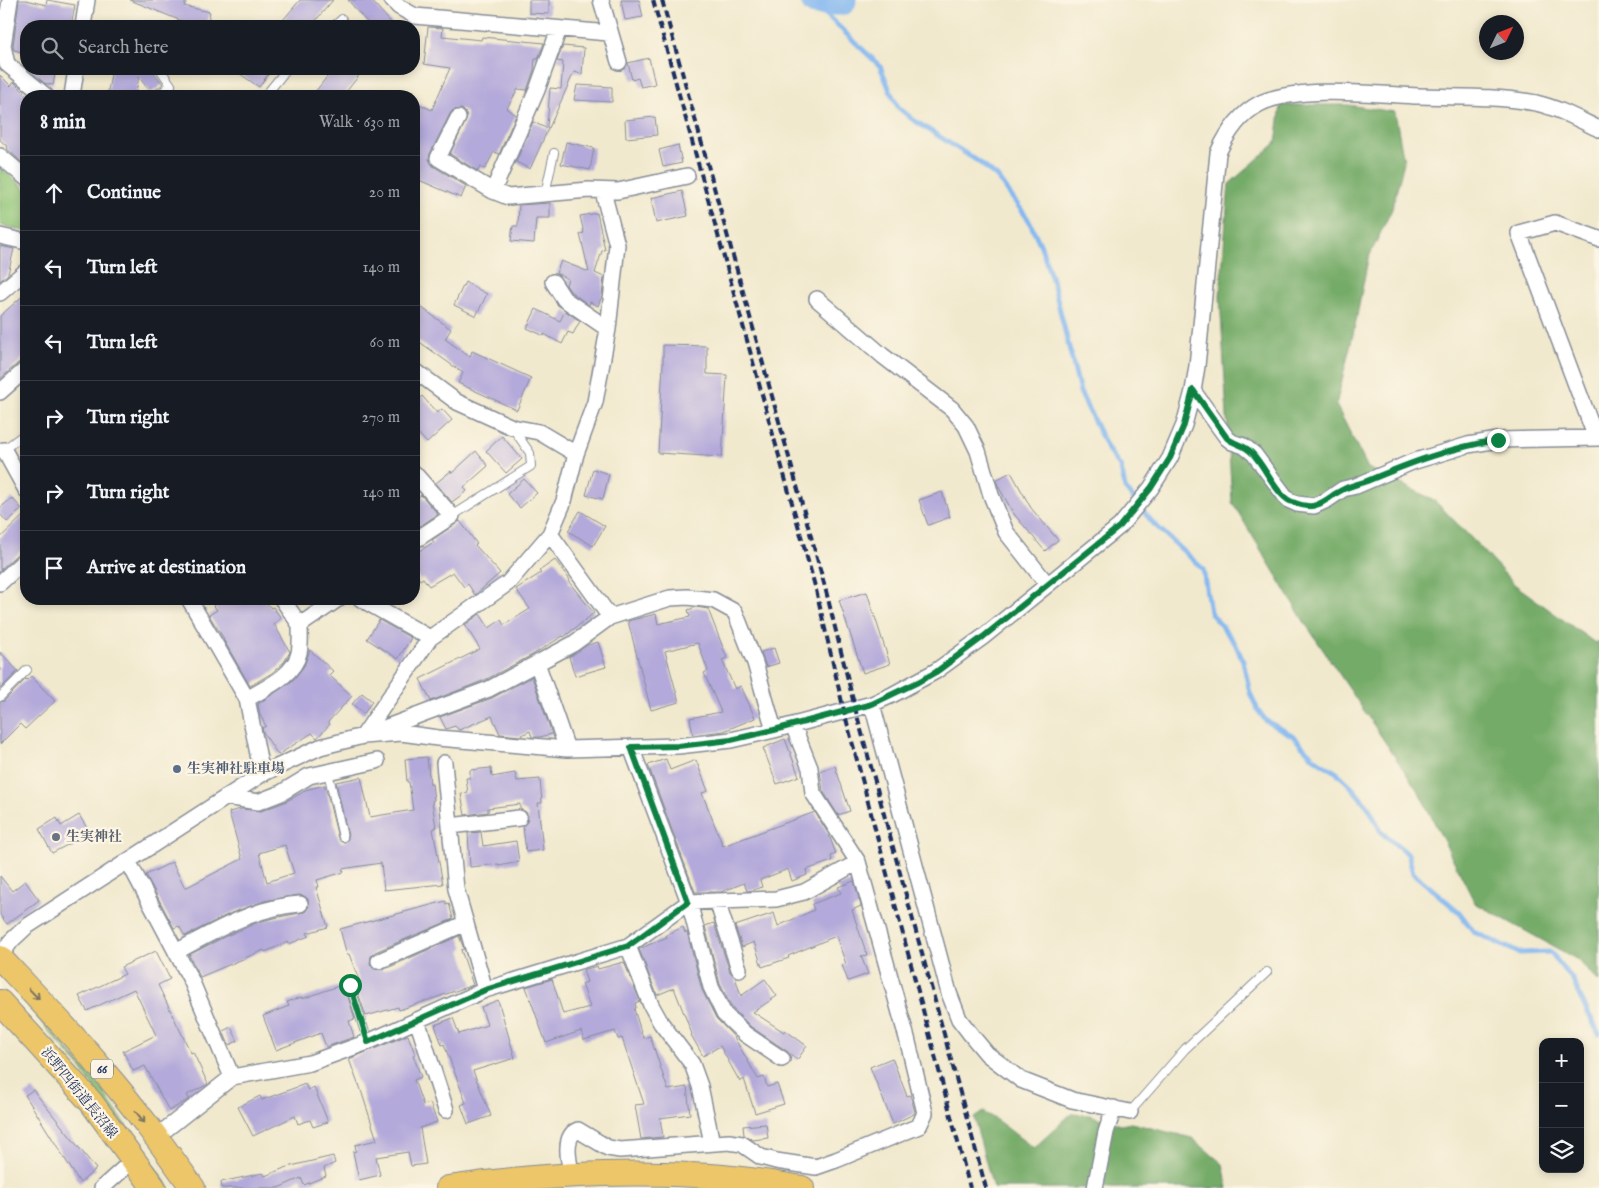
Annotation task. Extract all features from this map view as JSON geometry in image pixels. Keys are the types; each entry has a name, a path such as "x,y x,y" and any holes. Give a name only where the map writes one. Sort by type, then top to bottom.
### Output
{"main road":[{"name":"66","path":"0,958 106,1074 156,1137 193,1188"},
{"name":"浜野四街道長沼線","path":"0,1002 91,1102 154,1188"},
{"path":"448,1188 538,1177 570,1179 662,1174 713,1176 802,1188"}],"street":[{"path":"10,0 3,46 7,64 20,75"},
{"path":"84,20 87,0"},
{"path":"392,0 399,7 415,16 609,32"},
{"path":"601,0 619,62"},
{"path":"493,191 537,90 559,29"},
{"path":"20,75 39,90"},
{"path":"73,90 75,75"},
{"path":"363,736 401,733 567,749 678,746 731,740 872,704 918,682 936,672 983,637 1120,526 1151,488 1170,458 1184,425 1197,366 1218,152 1224,138 1238,120 1258,104 1283,95 1315,92 1500,99 1536,103 1561,110 1599,129"},
{"path":"458,118 438,158 493,191 508,197 588,190 618,191 687,176"},
{"path":"0,156 20,173"},
{"path":"363,736 430,638 508,584 550,534 564,500 576,454 596,402 608,329 617,245 603,192"},
{"path":"1193,390 1227,438 1244,446 1254,454 1284,496 1297,504 1314,506 1327,500 1342,489 1356,486 1412,462 1468,445 1498,440 1597,438 1520,234 1555,222 1599,239"},
{"path":"0,236 20,241"},
{"path":"0,293 20,276"},
{"path":"553,282 564,299 608,329"},
{"path":"817,299 883,356 952,409 966,426 978,451 991,495 1006,532 1047,584"},
{"path":"0,392 20,374"},
{"path":"420,374 457,402 512,427 539,432 576,454"},
{"path":"2,452 20,480"},
{"path":"420,480 452,516 420,537"},
{"path":"550,534 610,617"},
{"path":"0,583 20,565"},
{"path":"0,958 11,941 26,927 262,774 320,747 363,736 490,689 573,644 610,617 670,598 687,597 713,600 735,612 755,663 774,730"},
{"path":"192,605 247,699 262,774"},
{"path":"247,699 285,675 299,653 300,625 286,605"},
{"path":"300,625 329,605"},
{"path":"372,605 430,638"},
{"path":"537,663 567,749"},
{"path":"872,704 948,993 959,1018 987,1054 1021,1080 1072,1100 1130,1112"},
{"path":"570,1179 568,1160 569,1137 578,1130 608,1148 620,1150 729,1142 742,1144 761,1157 816,1167 919,1126 925,1113 907,1038 858,862 813,793 810,768 793,725"},
{"path":"631,747 688,902 711,987 724,1014 745,1034 782,1059"},
{"path":"226,797 258,802 281,793 309,776 377,761"},
{"path":"444,763 456,889 485,990"},
{"path":"450,826 519,818"},
{"path":"128,861 190,980 232,1077"},
{"path":"156,1137 232,1077 310,1063 368,1042 485,990 628,946 688,902 776,899 804,892 858,862"},
{"path":"717,901 739,969"},
{"path":"176,952 225,924 282,905 300,904"},
{"path":"379,961 466,923"},
{"path":"628,946 651,1005 661,1023 692,1064 700,1086 712,1143"},
{"path":"417,1020 446,1110"},
{"path":"1095,1188 1106,1132 1114,1108"},
{"path":"102,1188 132,1160"}],"lane":[{"path":"164,75 171,85 165,90"},
{"path":"270,90 282,75"},
{"path":"545,194 554,152"},
{"path":"452,516 531,466 530,452 512,427"},
{"path":"2,452 20,438"},
{"path":"0,697 27,670"},
{"path":"328,772 343,837"},
{"path":"1130,1112 1184,1049 1267,972"},
{"path":"350,985 368,1042"}],"green space":[{"path":"1281,105 1348,105 1395,112 1404,162 1392,209 1368,259 1355,326 1336,405 1368,468 1434,500 1514,584 1595,643 1599,642 1599,982 1578,960 1475,903 1420,794 1305,623 1232,502 1220,296 1229,184 1276,143"},
{"path":"0,167 20,184 20,230 0,225"},
{"path":"23,998 101,1088 144,1153 170,1188 164,1188 118,1125 79,1065 21,1000"},
{"path":"983,1112 1034,1148 1071,1114 1089,1115 1121,1125 1131,1123 1192,1138 1223,1164 1228,1188 993,1188 974,1118"}],"building":[{"path":"19,0 46,5 47,0 75,5 72,20 20,20 20,52 14,50"},
{"path":"130,0 187,0 184,6 210,12 208,20 179,20"},
{"path":"300,0 333,0 316,20 283,20"},
{"path":"348,0 371,0 389,20 365,20"},
{"path":"529,0 549,0 549,14 529,13"},
{"path":"621,0 639,0 643,17 625,20"},
{"path":"428,27 443,28 442,36 481,40 482,37 544,43 538,59 535,59 534,70 527,90 518,89 507,108 516,115 499,154 494,152 485,169 480,167 478,171 450,154 467,118 466,113 462,109 453,110 450,114 429,159 433,166 466,186 461,198 420,181 420,105 432,110 450,68 424,64"},
{"path":"563,46 584,48 582,74 574,72 549,128 547,127 550,88 561,89 563,62 557,61"},
{"path":"649,58 655,84 641,87 638,78 632,80 628,63"},
{"path":"0,75 11,86 14,82 22,90 20,90 20,161 0,140"},
{"path":"35,75 55,75 53,85 44,83"},
{"path":"111,75 156,75 163,84 155,90 149,90 139,77 136,90 108,90"},
{"path":"242,75 268,75 259,87"},
{"path":"328,75 359,75 348,90 317,90"},
{"path":"577,85 612,87 612,102 574,100"},
{"path":"655,117 657,135 626,138 625,120"},
{"path":"533,122 548,129 530,169 516,162"},
{"path":"566,142 594,148 590,170 561,164"},
{"path":"678,145 682,163 663,167 659,150"},
{"path":"682,191 688,216 656,223 651,198"},
{"path":"550,203 550,218 536,218 534,243 511,241 513,226 518,226 519,205"},
{"path":"597,213 605,250 602,251 595,273 604,277 602,296 598,306 590,302 589,305 571,292 566,285 568,279 556,273 561,261 589,272 580,234 584,233 580,216"},
{"path":"0,246 14,249 8,274 0,281"},
{"path":"465,282 487,294 476,316 454,305"},
{"path":"20,298 20,361 0,379 0,316"},
{"path":"420,306 451,329 445,339 470,357 472,351 531,378 517,410 458,383 463,373 420,342"},
{"path":"536,309 560,321 565,311 580,321 573,334 568,332 562,344 544,334 544,336 527,328"},
{"path":"663,345 707,346 707,374 727,375 722,457 658,453"},
{"path":"422,396 437,413 442,409 452,420 427,443 420,435 420,398"},
{"path":"502,436 522,459 506,473 486,451"},
{"path":"476,451 488,466 464,487 467,491 452,502 436,483 451,471 452,473"},
{"path":"593,469 609,474 603,499 586,495"},
{"path":"1011,472 1031,508 1058,540 1045,551 1014,514 999,488 996,480"},
{"path":"524,479 537,493 520,508 507,494"},
{"path":"942,492 950,517 928,525 919,500"},
{"path":"420,496 438,514 420,526"},
{"path":"12,498 20,507 20,511 7,522 0,514 0,508"},
{"path":"580,511 605,526 593,546 568,531"},
{"path":"20,519 20,552 0,570 0,538"},
{"path":"460,521 477,544 475,545 500,573 475,595 468,584 464,587 453,572 429,586 423,578 420,580 420,550 434,542 432,540"},
{"path":"555,560 570,580 568,581 594,613 564,637 532,655 485,680 431,701 420,679 480,649 465,625 480,614 489,628 501,620 504,625 530,609 516,589 541,573 539,571"},
{"path":"867,592 890,664 863,673 839,600"},
{"path":"213,605 268,605 271,608 273,607 281,618 274,624 290,652 284,662 272,673 250,686 209,615 217,610"},
{"path":"696,607 708,609 727,658 722,660 735,689 741,686 755,718 724,731 693,735 690,718 721,712 704,673 708,671 698,643 665,651 679,702 651,710 628,621 656,614 658,624 690,617 688,610"},
{"path":"379,620 411,638 398,659 367,639"},
{"path":"598,642 606,667 575,676 569,657 588,645"},
{"path":"774,648 779,663 766,667 761,652"},
{"path":"310,650 333,671 329,675 352,696 328,722 330,724 317,738 312,733 278,755 263,732 262,728 266,726 260,715 258,704 292,681 304,666"},
{"path":"0,652 18,671 0,689"},
{"path":"31,676 55,701 25,729 20,724 0,744 0,702 4,701"},
{"path":"532,677 552,734 532,737 530,731 520,736 500,734 492,716 459,730 455,726 446,729 440,717 492,698"},
{"path":"362,693 372,701 364,714 352,704"},
{"path":"785,739 799,776 777,784 763,748"},
{"path":"427,757 434,800 432,801 436,828 433,829 443,884 384,890 381,863 342,869 344,872 317,880 319,887 316,887 328,927 307,933 309,936 289,944 288,942 265,952 264,950 200,977 189,955 254,924 305,912 309,907 308,899 299,895 264,901 231,913 185,936 179,926 174,928 146,875 172,862 185,888 242,859 229,812 241,809 261,811 285,802 305,790 325,785 338,838 341,842 345,842 348,836 336,782 361,777 370,817 413,810 409,782 407,782 405,759","holes":["285,845 294,873 267,882 259,853"]},
{"path":"666,759 670,770 696,760 708,791 702,793 723,846 815,812 829,835 836,854 831,856 832,861 806,870 807,875 792,881 788,869 760,880 762,887 753,890 747,891 744,883 721,892 695,892 648,765"},
{"path":"835,766 850,811 838,815 823,791 820,771"},
{"path":"491,768 492,777 515,773 517,781 540,779 542,803 538,803 543,850 526,852 523,826 527,822 528,816 526,812 520,809 520,804 488,808 488,812 465,815 461,794 468,793 466,778 470,778 470,770"},
{"path":"79,815 87,828 68,838 71,843 52,853 39,829 57,818 61,826"},
{"path":"481,832 483,846 516,841 519,862 499,866 499,864 470,867 468,833"},
{"path":"0,876 12,891 25,881 39,900 7,924 0,915"},
{"path":"854,881 861,906 852,910 867,955 861,956 868,974 848,981 842,965 846,964 836,936 788,956 789,958 762,967 754,942 742,947 735,926 774,913 778,926 814,910 812,904 841,893 838,887"},
{"path":"446,901 446,904 449,903 453,919 375,952 371,956 370,964 374,969 383,970 459,936 464,949 461,950 473,985 399,1010 398,1007 366,1016 354,981 359,980 349,954 347,955 340,929"},
{"path":"714,923 730,972 735,977 741,996 765,979 777,996 753,1012 784,1032 785,1030 807,1046 797,1060 751,1027 732,1008 720,984 705,926"},
{"path":"683,927 685,933 687,932 702,990 716,1018 734,1037 758,1079 764,1077 767,1087 777,1084 784,1104 755,1113 744,1079 740,1082 720,1046 703,1056 691,1035 674,988 657,995 639,949 667,937 666,935"},
{"path":"156,951 170,979 158,985 208,1084 187,1095 189,1099 169,1111 145,1066 133,1071 123,1051 156,1035 134,989 87,1011 79,996 125,974 121,967"},
{"path":"624,962 640,1001 635,1003 636,1008 634,1009 642,1035 644,1038 650,1036 668,1090 687,1087 690,1114 660,1118 663,1137 641,1139 635,1105 644,1104 622,1038 618,1039 615,1031 584,1040 581,1031 546,1043 526,987 552,979 563,1014 590,1007 582,984 587,982 583,970 597,966 598,969"},
{"path":"344,984 355,1019 349,1021 354,1037 326,1047 321,1033 276,1050 263,1016 289,1006 287,1002 302,997 302,999"},
{"path":"498,1000 515,1058 473,1071 491,1116 468,1124 461,1105 466,1103 435,1025 453,1018 459,1034 487,1025 481,1007"},
{"path":"231,1027 238,1041 229,1045 223,1031"},
{"path":"408,1035 421,1077 414,1080 423,1105 430,1103 437,1122 420,1128 426,1164 411,1166 408,1152 376,1157 380,1175 359,1180 353,1152 356,1151 355,1145 377,1140 349,1059"},
{"path":"892,1058 907,1096 910,1095 915,1112 893,1124 870,1067"},
{"path":"305,1084 308,1090 314,1087 328,1122 313,1127 310,1120 298,1124 295,1116 253,1136 238,1107 260,1096 262,1100"},
{"path":"33,1090 96,1169 80,1183 25,1095"},
{"path":"766,1124 768,1138 753,1140 744,1135 743,1126"},
{"path":"333,1156 335,1163 324,1168 326,1176 304,1185 301,1178 278,1188 222,1188 221,1182 263,1173 265,1176 287,1167"}],"waterway":[{"path":"811,0 880,66 898,107 912,119 979,162 997,177 1028,219 1041,246 1054,286 1080,392 1107,448 1121,468 1125,488 1153,523 1203,569 1210,612 1235,643 1243,661 1250,693 1266,721 1292,735 1314,758 1337,773 1349,784 1369,808 1381,832 1408,854 1413,873 1459,912 1474,932 1519,953 1551,952 1572,978 1599,1034"},
{"path":"816,0 841,0"}],"railway":[{"path":"653,0 816,590 844,711 970,1188"},
{"path":"662,0 825,587 855,708 986,1188"}],"place":[{"name":"生実神社駐車場","path":"177,769"},
{"name":"生実神社","path":"56,837"}],"route":[{"path":"350,985 368,1042 485,990 628,946 688,902 631,747 678,746 731,740 774,730 872,704 936,672 983,637 1120,526 1151,488 1170,458 1184,425 1193,390 1227,438 1244,446 1254,454 1284,496 1297,504 1314,506 1327,500 1342,489 1356,486 1412,462 1468,445 1498,440"}]}
